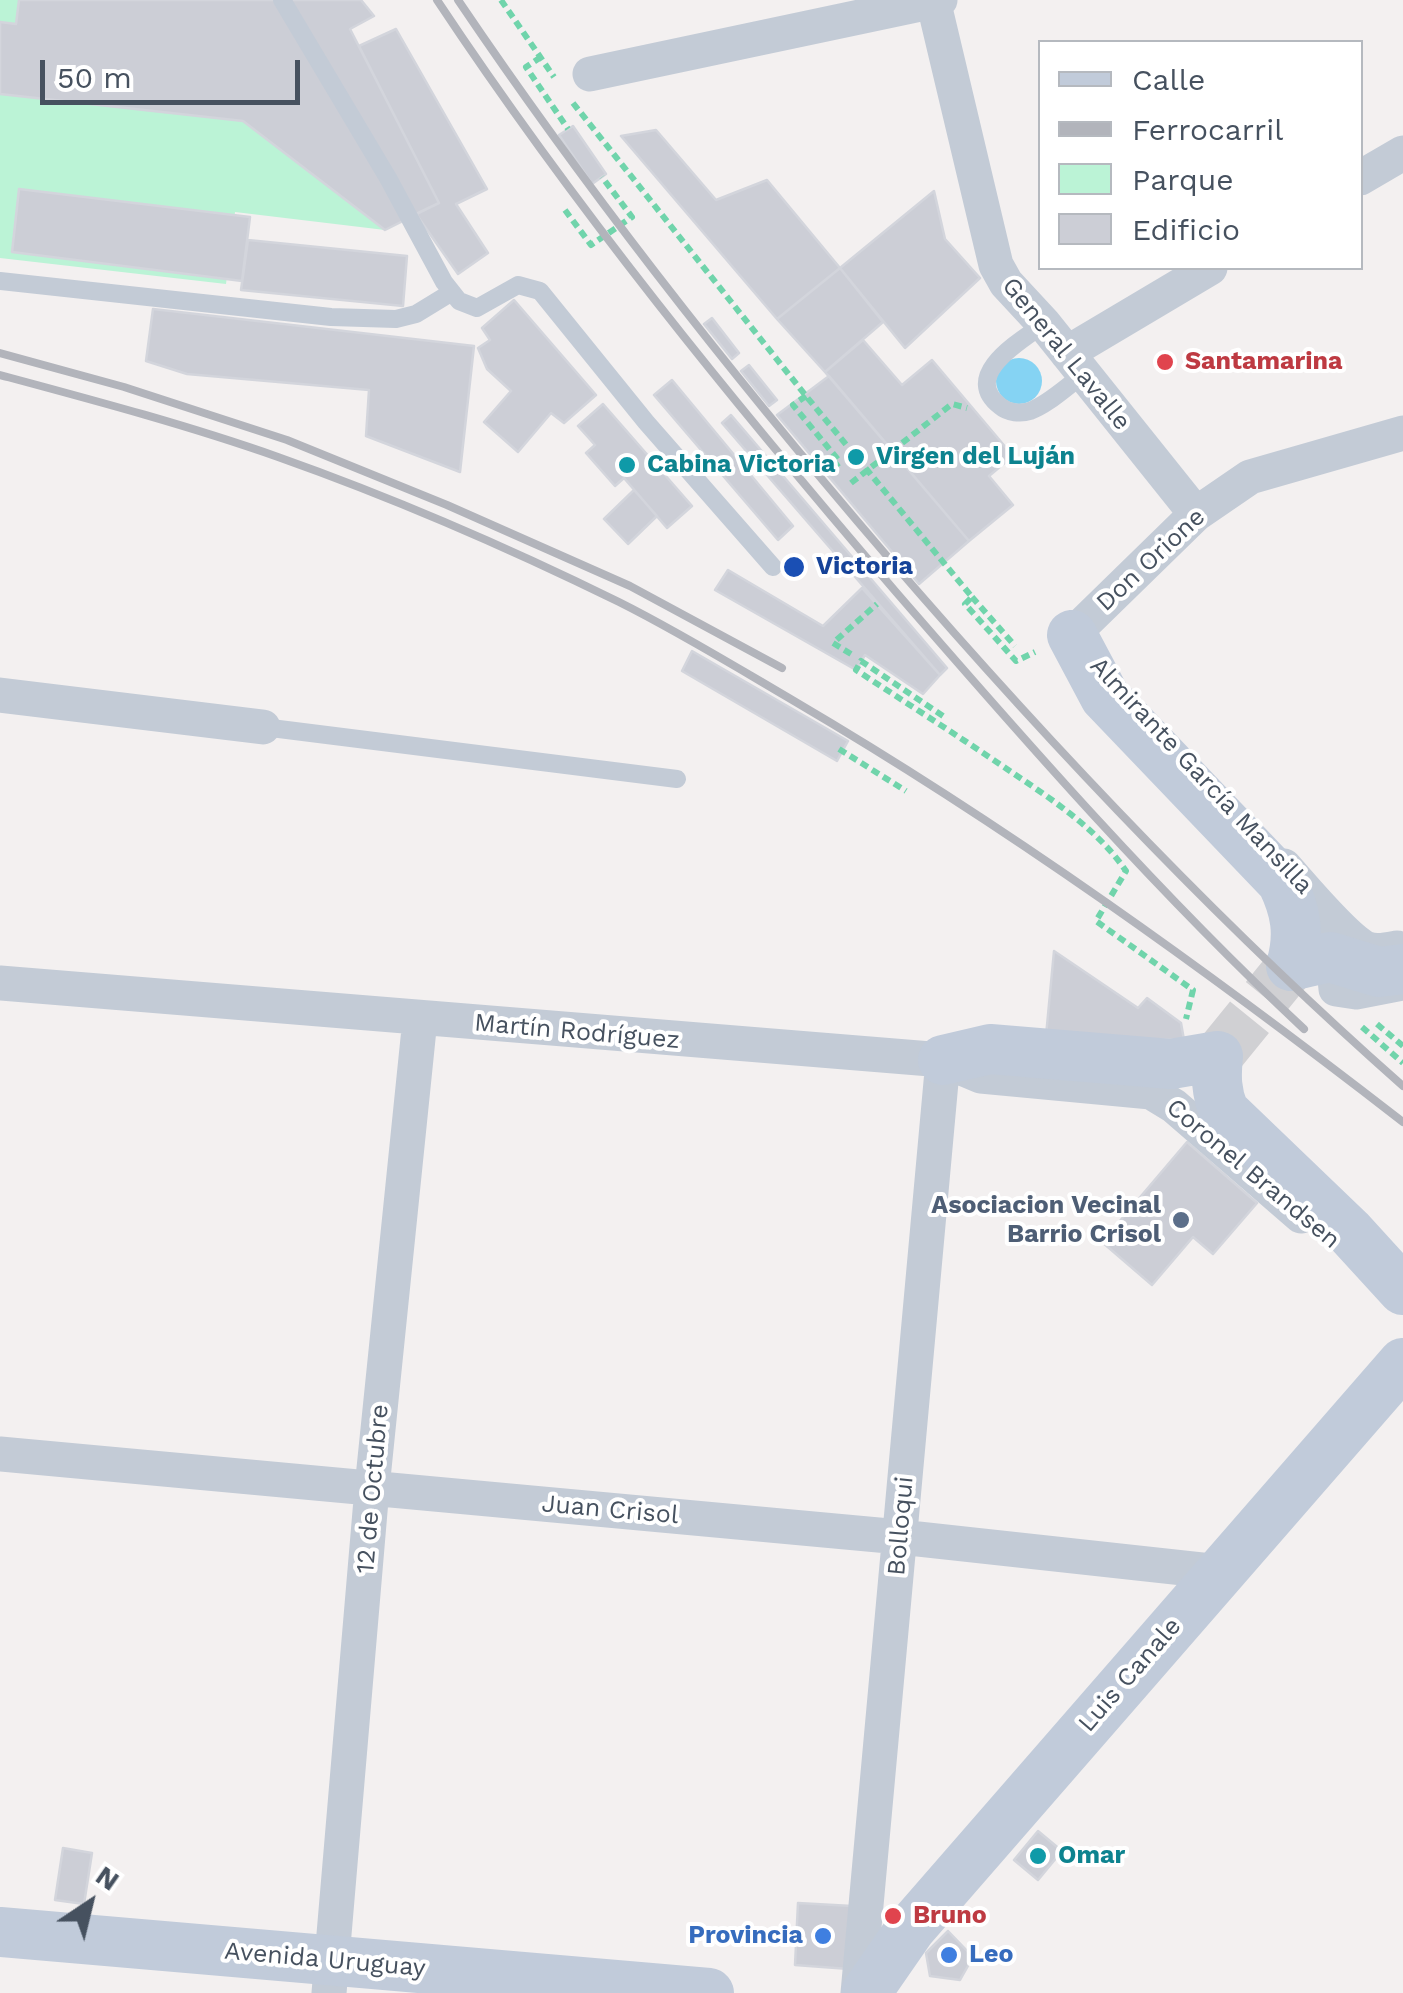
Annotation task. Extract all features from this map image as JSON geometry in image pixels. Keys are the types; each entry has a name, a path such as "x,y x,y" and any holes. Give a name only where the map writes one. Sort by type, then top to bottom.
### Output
{"street":[{"path":"570,86 935,0"},
{"name":"General Lavalle","path":"935,0 996,265 1006,284 1044,324 1196,514"},
{"path":"1363,176 1403,153"},
{"path":"1075,364 1207,270"},
{"name":"Don Orione","path":"1072,635 1196,514 1250,477 1403,433"},
{"path":"1072,635 1104,698 1282,882 1294,906 1297,928 1291,966 1330,957 1380,972 1403,969"},
{"name":"Almirante García Mansilla","path":"1072,635 1331,926"},
{"path":"0,695 263,726"},
{"path":"1331,926 1366,948 1382,951 1403,947"},
{"path":"1331,926 1336,989 1356,992 1403,983"},
{"name":"Martín Rodríguez","path":"0,982 943,1060 981,1076 1152,1092"},
{"name":"12 de Octubre","path":"330,1977 372,1488 420,1019"},
{"path":"943,1060 990,1049 1171,1064 1218,1056 1216,1078 1224,1111 1397,1284"},
{"name":"Bolloqui","path":"858,1993 943,1060"},
{"name":"Coronel Brandsen","path":"1152,1092 1174,1106 1335,1246 1397,1284"},
{"name":"Luis Canale","path":"866,1993 911,1928 1403,1363"},
{"name":"Juan Crisol","path":"0,1454 900,1537 1220,1572"},
{"name":"Avenida Uruguay","path":"0,1932 330,1977 709,1993"}],"lane":[{"path":"282,0 388,178 428,257 452,292 465,305 477,308 518,285 540,290 646,422 773,567"},
{"path":"0,281 331,317 396,319 416,314 452,292"},
{"path":"1044,324 997,358 988,377 992,397 1008,411 1030,411 1075,364"},
{"path":"263,726 677,779"}],"path":[{"path":"501,0 541,57 570,86 806,396 1016,646"},
{"path":"541,57 526,67 569,128 558,108 570,86"},
{"path":"564,210 591,244 632,217 602,177"},
{"path":"806,396 793,405 840,462 836,465"},
{"path":"851,483 952,404 976,411 992,397"},
{"path":"972,597 964,604 1016,661 1072,635"},
{"path":"851,654 833,643 876,604"},
{"path":"943,716 861,661 856,670 1025,781 1114,853 1126,871 1096,921 1193,990 1186,1014 1187,1032"},
{"path":"839,748 906,791"}],"green space":[{"path":"0,0 361,0 374,16 350,29 439,203 385,230 235,212 226,284 0,258"}],"water":[{"path":"1019,358 1035,365 1042,381 1035,397 1019,404 1003,397 996,381 1003,365"}],"building":[{"path":"19,0 361,0 374,16 350,29 439,203 385,230 243,121 0,94 0,22 16,24"},
{"path":"396,29 487,189 456,204 488,253 458,274 416,214 439,203 359,46"},
{"path":"573,126 606,174 592,184 559,135"},
{"path":"656,130 716,200 767,180 840,268 777,319 621,136"},
{"path":"19,189 250,217 242,281 12,252"},
{"path":"934,191 945,239 980,278 905,348 840,268"},
{"path":"248,240 407,256 403,306 241,290"},
{"path":"840,268 883,322 825,372 777,319"},
{"path":"514,300 596,395 564,423 551,413 518,452 484,422 511,391 487,369 478,348 490,340 482,328"},
{"path":"153,309 474,346 460,472 366,436 369,390 187,374 146,361"},
{"path":"712,318 739,353 732,359 704,324"},
{"path":"863,340 902,385 932,360 1013,456 989,476 1013,505 969,541 825,372"},
{"path":"749,365 777,400 769,406 741,371"},
{"path":"829,376 969,541 919,584 777,415"},
{"path":"672,380 793,526 778,540 654,395"},
{"name":"Cabina Victoria","path":"603,404 692,506 667,528 624,478 615,486 586,453 595,445 578,426"},
{"path":"731,415 947,668 940,675 722,423"},
{"path":"634,490 657,516 628,544 604,519"},
{"path":"728,570 823,626 862,588 940,675 923,694 865,655 856,670 715,590"},
{"path":"692,651 848,741 837,761 682,671"},
{"path":"1054,951 1138,1008 1147,998 1181,1023 1184,1040 1046,1036"},
{"name":"Asociacion Vecinal Barrio Crisol","path":"1187,1142 1257,1203 1213,1254 1193,1237 1152,1285 1102,1242"},
{"name":"Omar","path":"1038,1831 1062,1851 1038,1880 1014,1860"},
{"path":"63,1848 92,1853 84,1904 55,1900"},
{"name":"Provincia","path":"798,1903 852,1906 849,1969 795,1965"},
{"name":"Leo","path":"948,1931 973,1957 960,1980 930,1976 926,1953"}],"tunnel":[{"path":"1218,1056 1291,966"}],"railway":[{"path":"437,0 600,229 835,521 1094,816 1197,925 1304,1029"},
{"path":"458,0 664,284 887,556 1136,830 1267,961 1403,1086"},
{"path":"0,353 124,387 287,440 630,586 782,668"},
{"path":"0,375 244,445 321,473 493,543 641,613 873,749 1029,849 1181,955 1403,1122"}],"place":[{"name":"Santamarina","path":"1165,362"},
{"name":"Virgen del Luján","path":"856,457"},
{"name":"Cabina Victoria","path":"627,465"},
{"name":"Victoria","path":"794,567"},
{"name":"Asociacion Vecinal Barrio Crisol","path":"1181,1220"},
{"name":"Omar","path":"1038,1856"},
{"name":"Bruno","path":"893,1916"},
{"name":"Provincia","path":"823,1936"},
{"name":"Leo","path":"949,1955"}]}
